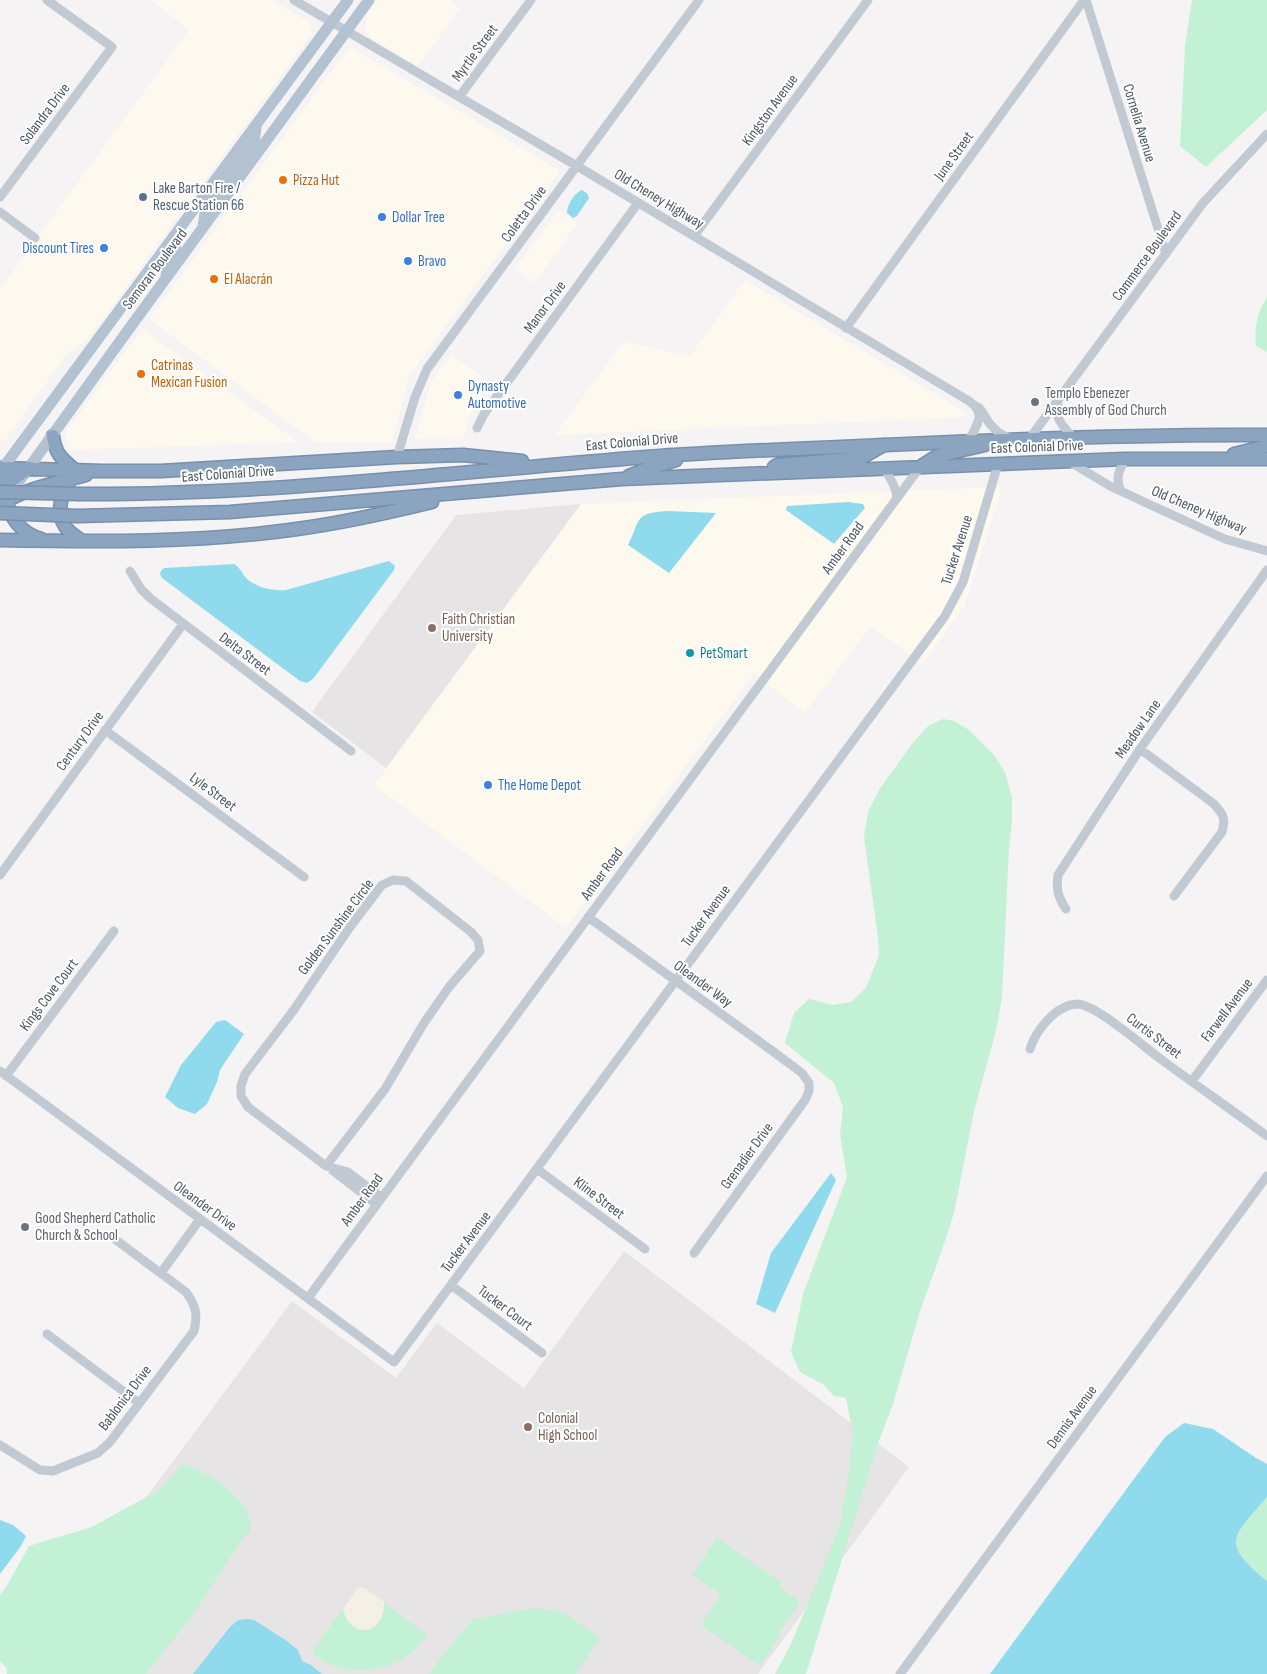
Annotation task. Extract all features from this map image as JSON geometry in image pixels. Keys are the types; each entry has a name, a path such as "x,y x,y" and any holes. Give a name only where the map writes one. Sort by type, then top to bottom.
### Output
{"highway":[{"name":"East Colonial Drive","path":"1,497 230,491 706,452 1148,434 1267,435"},
{"path":"53,436 54,447 74,475"},
{"path":"920,467 937,456 1014,439"},
{"path":"770,474 777,465 861,458 884,445"},
{"path":"1207,459 1267,446"},
{"path":"622,480 649,468 706,452"},
{"path":"1,497 58,482 74,475 103,471 242,467 398,457 464,455 552,465"},
{"name":"East Colonial Drive","path":"0,513 78,516 221,512 622,480 1125,459 1267,459"},
{"path":"49,541 37,538 17,523 1,497 1,469 29,468 74,475"},
{"path":"1,497 29,468"},
{"path":"74,475 62,497 60,508 67,530 82,541"},
{"path":"0,540 82,541 196,537 297,529 382,514 473,493"}],"main road":[{"name":"Semoran Boulevard","path":"1,469 348,0"},
{"name":"Semoran Boulevard","path":"29,468 369,0"},
{"path":"202,230 206,208 254,143 256,126"},
{"path":"164,281 170,260 176,251 174,236"}],"street":[{"name":"Solandra Drive","path":"0,197 112,47 48,0"},
{"name":"Old Cheney Highway","path":"294,0 577,166 976,406"},
{"name":"Myrtle Street","path":"459,97 531,0"},
{"name":"Coletta Drive","path":"398,457 415,397 427,369 699,0"},
{"name":"Kingston Avenue","path":"694,236 868,0"},
{"name":"Cornelia Avenue","path":"1085,0 1166,254"},
{"name":"June Street","path":"846,328 1085,0"},
{"name":"Commerce Boulevard","path":"1030,438 1203,203 1267,134"},
{"name":"Manor Drive","path":"477,428 484,414 504,386 638,203"},
{"path":"0,212 35,238"},
{"path":"1058,401 1056,412 1059,421 1073,437"},
{"path":"976,406 983,412 996,431 1014,439"},
{"path":"969,440 978,424 980,414 976,406"},
{"path":"1121,491 1117,480 1125,459"},
{"name":"Old Cheney Highway","path":"1069,461 1110,486 1225,539 1267,551"},
{"name":"Tucker Avenue","path":"394,1362 945,616 963,582 998,464"},
{"name":"Amber Road","path":"308,1298 920,467"},
{"path":"884,469 893,484 897,498"},
{"name":"Meadow Lane","path":"1066,910 1058,897 1056,886 1058,875 1140,749 1267,570"},
{"name":"Delta Street","path":"130,571 141,589 183,624 351,751"},
{"name":"Century Drive","path":"0,875 183,624"},
{"name":"Lyle Street","path":"105,730 304,877"},
{"path":"1140,749 1214,804 1222,813 1225,822 1222,832 1174,896"},
{"name":"Golden Sunshine Circle","path":"326,1166 385,1089 424,1022 444,994 480,951 478,940 471,932 406,881 393,880 382,885 344,935 283,1025 245,1074 241,1086 241,1096 248,1107 326,1166 378,1201"},
{"name":"Oleander Way","path":"588,917 802,1073"},
{"name":"Kings Cove Court","path":"3,1073 114,931"},
{"name":"Farwell Avenue","path":"1192,1081 1267,980"},
{"name":"Curtis Street","path":"1030,1049 1037,1032 1049,1018 1065,1008 1077,1004 1087,1007 1111,1021 1267,1136"},
{"name":"Oleander Drive","path":"3,1073 394,1362"},
{"name":"Grenadier Drive","path":"694,1253 805,1100 809,1091 809,1083 802,1073"},
{"name":"Kline Street","path":"537,1169 645,1249"},
{"name":"Dennis Avenue","path":"900,1674 1267,1176"},
{"path":"160,1273 200,1219"},
{"name":"Bablonica Drive","path":"0,1445 40,1470 53,1471 98,1453 110,1442 194,1331 197,1318 193,1302 186,1292 116,1240"},
{"name":"Tucker Court","path":"451,1285 542,1352"},
{"path":"47,1334 139,1403"}],"shaded area":[{"path":"153,0 272,0 310,23 312,33 87,340 68,352 5,440 0,443 0,289 189,30"},
{"path":"378,0 449,0 460,8 418,66 370,37 367,33 366,17"},
{"path":"352,48 560,171 409,376 392,442 315,442 149,319 348,49"},
{"path":"559,210 577,224 535,283 515,268"},
{"path":"745,280 967,413 966,417 555,435 623,342 690,356"},
{"path":"142,329 298,442 70,450 65,433"},
{"path":"451,354 492,384 470,413 464,439 415,439 431,382"},
{"path":"1002,487 964,607 922,664 871,626 805,713 754,673 566,928 374,785 581,504"},
{"name":"Faith Christian University","path":"581,504 386,768 312,712 456,515"},
{"name":"Colonial High School","path":"624,1251 909,1467 758,1674 15,1674 292,1301 396,1378 437,1323 524,1388"}],"green space":[{"path":"1192,0 1267,0 1267,110 1206,167 1180,146 1185,46"},
{"path":"1267,297 1267,352 1256,346 1255,332 1261,309"},
{"path":"943,719 954,721 969,730 994,755 1005,772 1012,798 1002,996 997,1027 974,1111 954,1213 920,1311 893,1404 879,1441 806,1674 775,1674 791,1644 839,1528 849,1473 853,1435 846,1398 834,1396 824,1385 800,1372 791,1352 803,1294 847,1177 840,1134 843,1107 834,1083 785,1043 794,1013 809,999 833,1005 851,1002 866,988 879,955 864,837 868,812 879,790 912,744 928,726"},
{"path":"183,1463 217,1481 238,1499 246,1509 250,1520 250,1532 245,1535 187,1623 145,1674 7,1674 7,1669 0,1661 0,1594 5,1589 29,1546 92,1527 161,1489"},
{"path":"1267,1497 1267,1581 1242,1557 1237,1548 1236,1540 1239,1531"},
{"path":"717,1538 782,1583 780,1587 800,1602 779,1632 781,1635 760,1666 701,1625 721,1594 692,1575"},
{"path":"358,1588 365,1588 427,1635 419,1645 400,1660 378,1668 341,1668 318,1657 312,1651"},
{"path":"535,1608 563,1612 600,1638 576,1674 428,1674 473,1619"}],"sand":[{"path":"358,1588 365,1588 384,1602 383,1614 379,1622 373,1628 366,1630 352,1625 343,1609"}],"water":[{"path":"582,190 587,193 589,198 577,216 573,218 567,213 568,206 574,196"},
{"path":"848,502 863,504 865,508 834,544 786,510 787,506"},
{"path":"667,511 716,513 669,573 628,545 640,519 649,514"},
{"path":"389,561 395,566 394,570 313,679 307,683 300,681 162,578 160,574 164,568 234,564 247,579 260,587 286,590"},
{"path":"225,1020 244,1034 220,1070 207,1104 195,1114 178,1108 165,1097 181,1065 216,1022"},
{"path":"831,1173 836,1180 775,1313 756,1304 771,1253"},
{"path":"1184,1423 1213,1429 1267,1464 1267,1497 1239,1531 1236,1540 1237,1548 1242,1557 1267,1581 1267,1674 990,1674 1165,1437"},
{"path":"0,1520 13,1525 26,1536 21,1546 0,1574"},
{"path":"238,1620 254,1620 287,1641 298,1650 302,1661 311,1665 322,1674 193,1674 230,1627"}],"place":[{"name":"Pizza Hut","path":"283,180"},
{"name":"Lake Barton Fire / Rescue Station 66","path":"143,197"},
{"name":"Dollar Tree","path":"382,217"},
{"name":"Discount Tires","path":"104,248"},
{"name":"Bravo","path":"408,261"},
{"name":"El Alacrán","path":"214,279"},
{"name":"Catrinas Mexican Fusion","path":"141,374"},
{"name":"Dynasty Automotive","path":"458,395"},
{"name":"Templo Ebenezer Assembly of God Church","path":"1035,402"},
{"name":"Faith Christian University","path":"432,628"},
{"name":"PetSmart","path":"690,653"},
{"name":"The Home Depot","path":"488,785"},
{"name":"Good Shepherd Catholic Church & School","path":"25,1227"},
{"name":"Colonial High School","path":"528,1427"}]}
